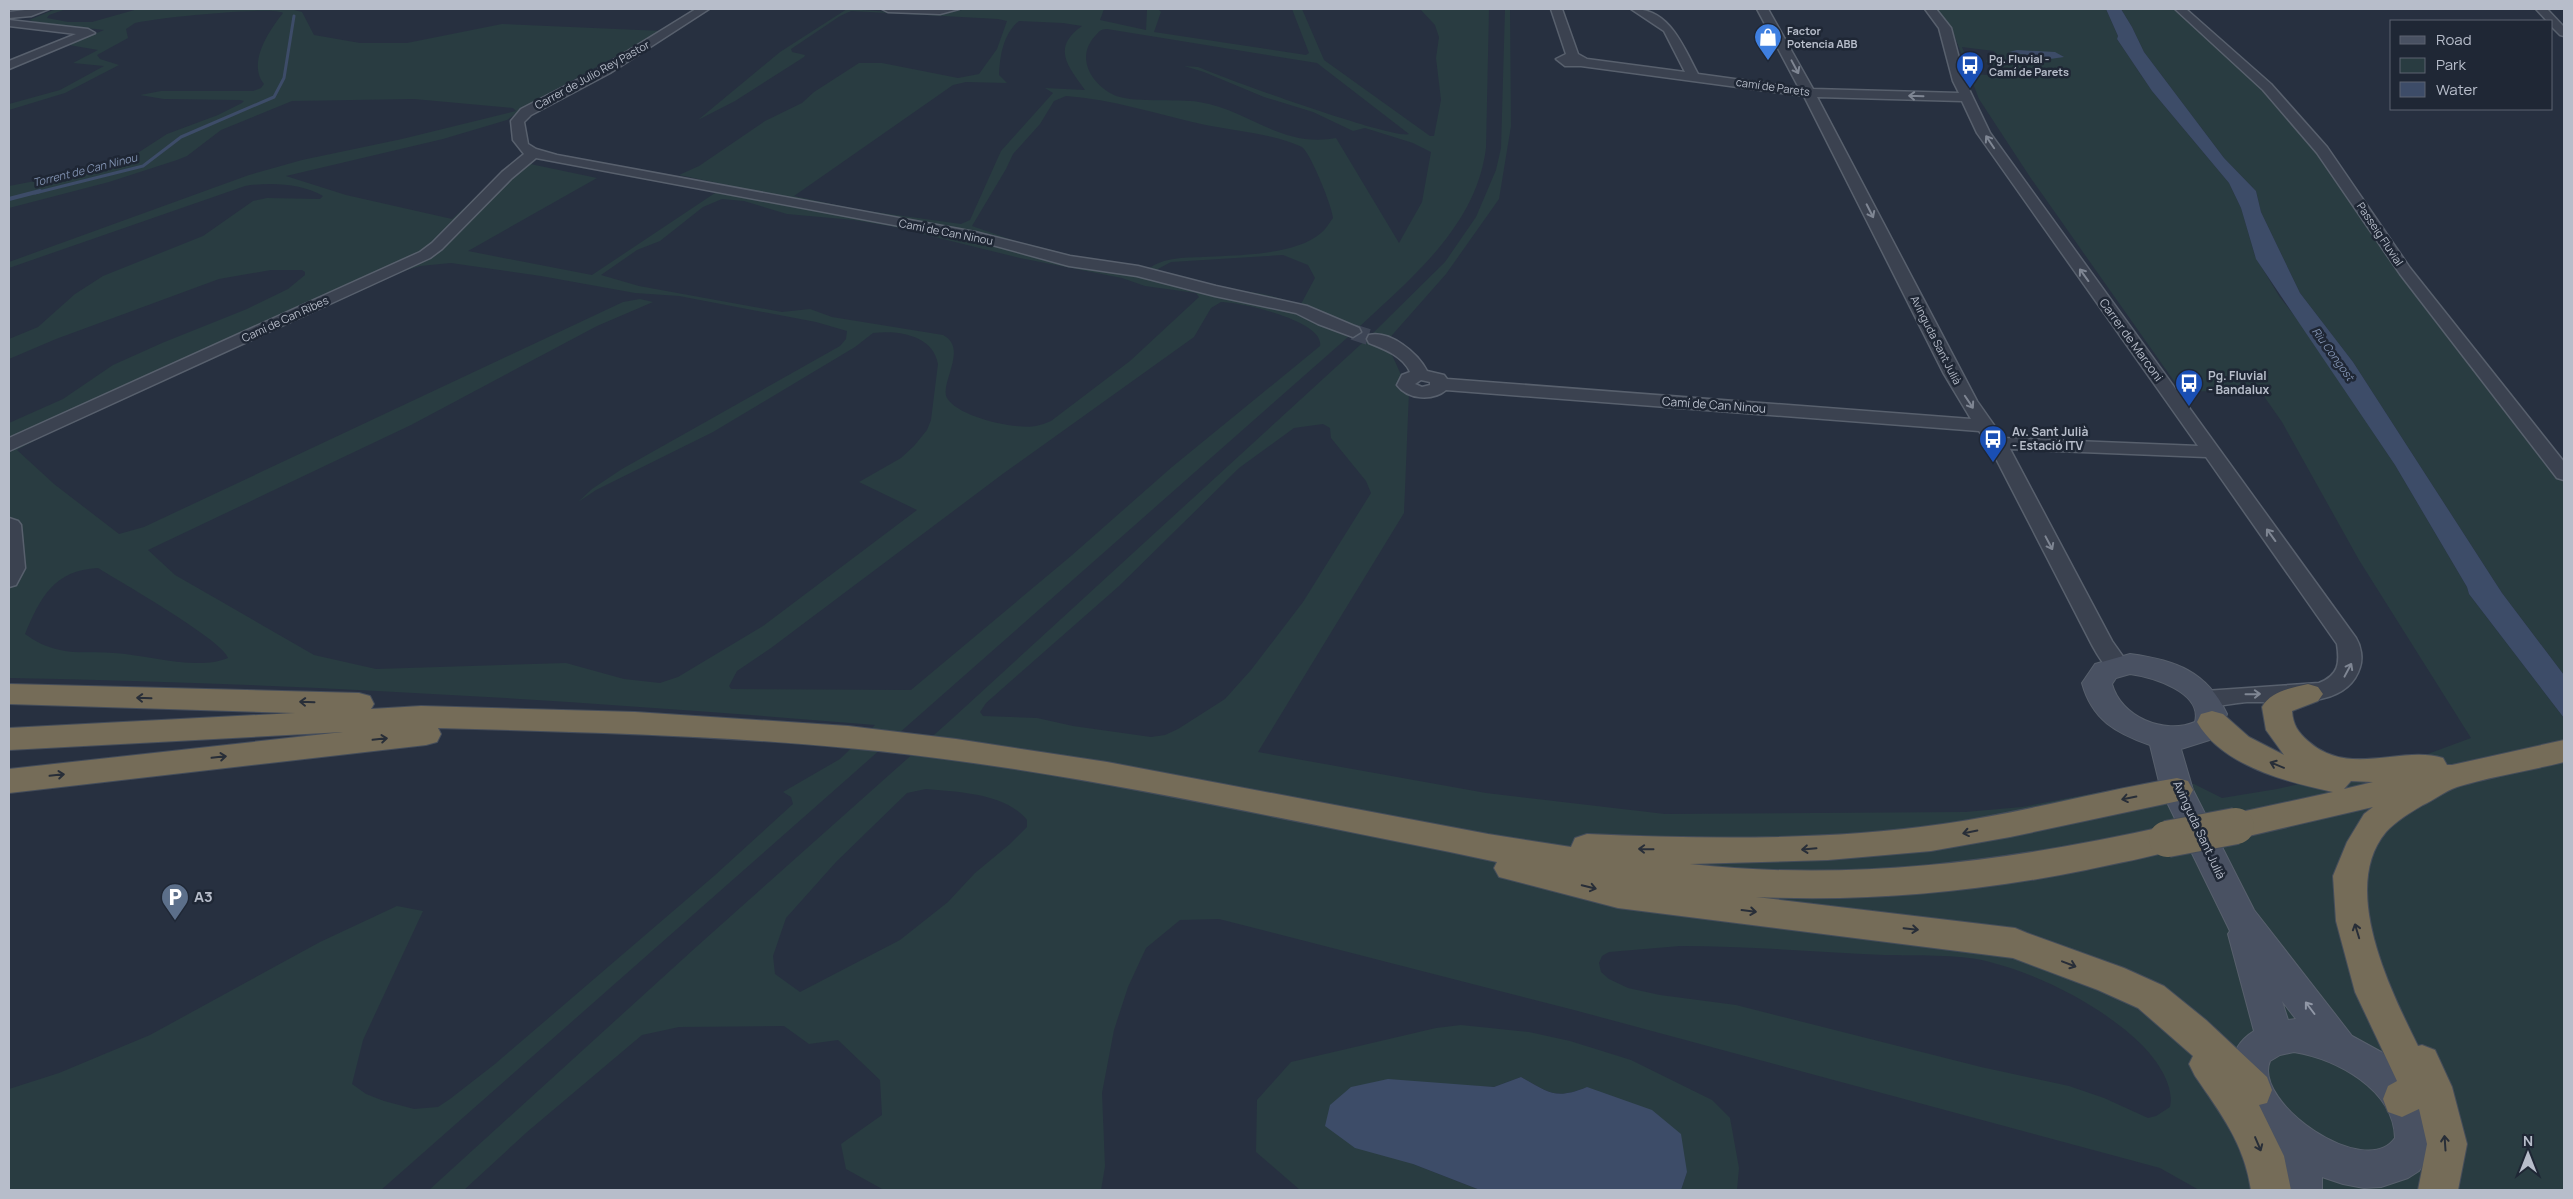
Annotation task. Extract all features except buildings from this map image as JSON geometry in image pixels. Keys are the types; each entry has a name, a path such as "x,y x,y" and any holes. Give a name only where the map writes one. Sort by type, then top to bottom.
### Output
{"highway":[{"path":"9,694 493,708 635,723"},
{"path":"2308,694 2284,702 2277,707 2278,724 2296,749 2328,764 2343,768 2391,770 2420,764 2459,774"},
{"path":"2208,710 2223,734 2251,754 2287,769 2312,776 2358,781 2375,779 2391,770"},
{"path":"9,738 421,717 635,723 848,737 956,750 1106,774 1450,839 1487,848 1659,873 1791,884 1875,884 1960,878 2078,860 2564,751"},
{"path":"9,781 437,733 635,723"},
{"path":"2402,1099 2419,1087 2373,992 2354,921 2350,876 2359,851 2375,823 2399,804 2459,774"},
{"path":"1450,839 1496,839 1546,845 1614,849 1800,850 1953,836 2128,798 2177,790"},
{"path":"1409,832 1485,862 1618,894 2015,943 2111,979 2151,997 2193,1032 2253,1090"},
{"path":"2369,972 2387,993 2416,1047 2433,1087 2447,1144 2438,1190"},
{"path":"2111,979 2177,1032 2208,1064 2233,1099 2258,1142 2270,1178 2271,1190"}],"street":[{"path":"9,15 31,13 43,9"},
{"name":"Carrer de Julio Rey Pastor","path":"534,153 524,147 518,140 517,121 522,115 606,70 703,9"},
{"path":"888,9 940,11 953,9"},
{"name":"camí de Parets","path":"1556,9 1577,59 1809,93 1965,97"},
{"path":"1637,9 1669,29 1693,77"},
{"name":"Avinguda Sant Julià","path":"1763,9 1809,93 1968,402 1987,426 1997,443 2103,645 2118,665"},
{"name":"Carrer de Marconi","path":"1931,9 1945,28 1965,97 1998,154 2348,643 2352,656 2352,666 2346,676 2336,685 2308,694 2233,694 2208,710"},
{"name":"Passeig Fluvial","path":"2180,9 2268,87 2322,150 2405,271 2564,474"},
{"path":"2540,9 2551,20"},
{"path":"2553,22 2564,33"},
{"path":"9,23 89,33 9,65"},
{"name":"Camí de Can Ninou","path":"534,153 612,170 975,236 1069,261 1138,271 1215,291 1301,309 1324,322 1352,332"},
{"name":"Camí de Can Ribes","path":"9,445 424,255 437,246 507,176 534,153"},
{"name":"Camí de Can Ninou","path":"1375,338 1394,346 1414,365 1420,374 1411,376 1406,382 1412,390 1422,392 1433,391 1440,384 1987,426"},
{"path":"1997,443 2211,452"},
{"path":"9,524 11,525 15,568 9,580"},
{"path":"2118,665 2144,665 2172,674 2196,690 2208,710 2208,729 2190,738 2163,738 2129,726 2104,705 2098,695 2096,684 2099,676 2107,669 2118,665"},
{"name":"Avinguda Sant Julià","path":"2163,738 2177,790 2242,920"},
{"path":"2242,920 2274,1037"},
{"path":"2242,920 2339,1047"},
{"path":"2294,1035 2308,1037 2339,1047 2364,1061 2386,1079 2402,1099 2412,1119 2415,1138 2410,1153 2380,1180 2357,1168 2333,1162 2309,1150 2287,1134 2266,1113 2253,1090 2248,1072 2251,1056 2260,1044 2274,1037 2294,1035"},
{"path":"2287,1134 2302,1178 2302,1190"}],"green space":[{"path":"56,9 66,9 49,15 47,18 68,22 92,22 138,9 290,9 302,12 314,35 360,43 407,43 502,24 662,31 531,103 507,120 443,139 286,176 346,195 452,219 516,161 597,178 468,251 592,275 727,185 679,175 699,166 765,121 802,103 814,92 859,63 882,63 958,78 979,74 997,49 1007,21 851,11 840,16 791,49 792,52 805,55 804,57 735,101 698,120 780,52 847,9 937,15 967,9 1104,9 1100,20 1146,30 1147,10 1158,9 1161,12 1154,32 1306,55 1309,53 1292,9 1302,9 1324,60 1430,136 1434,136 1441,100 1436,58 1439,37 1435,25 1420,9 1489,9 1486,148 1480,176 1469,202 1455,227 1438,249 1398,291 381,1190 9,1190 9,1089 59,1073 150,1035 320,942 397,906 423,911 363,1040 352,1084 366,1094 384,1101 414,1109 438,1107 495,1064 714,876 793,804 791,797 783,792 840,759 875,725 659,708 442,694 226,684 9,678 9,423 63,399 113,365 247,309 288,289 305,275 305,272 302,270 271,270 219,279 56,339 9,359 9,339 38,327 75,294 103,276 203,236 253,201 267,198 320,199 323,196 295,186 264,184 245,186 9,268 9,262 249,175 302,160 402,139 516,111 513,108 414,99 292,101 221,130 187,156 177,160 109,182 9,208 9,186 119,165 167,134 218,115 242,103 244,101 240,100 164,99 140,95 161,91 253,91 261,88 264,84 259,76 259,57 266,38 283,13 274,11 235,12 135,23 126,29 128,38 97,55 100,59 119,65 65,93 9,110 9,104 60,90 104,66 73,63 98,50 69,45 104,30 29,20","holes":["1019,21 1082,26 1067,42 1065,57 1068,65 1085,90 1045,88 1053,93 1001,151 970,220 961,224 860,210 794,196 953,85 966,82 1007,83 999,75 1003,46 1009,32","1107,29 1317,63 1409,134 1373,128 1272,95 1198,67 1184,66 1204,72 1264,97 1313,112 1353,131 1365,128 1413,143 1431,152 1422,202 1399,243 1336,138 1316,140 1298,138 1266,127 1234,112 1199,102 1130,99 1112,94 1097,83 1088,68 1086,60 1089,44 1103,30","1066,96 1117,104 1201,124 1278,138 1302,147 1306,152 1316,169 1333,218 1321,233 1310,241 1296,246 1248,255 1174,259 1161,262 1148,269 1091,260 1012,240 972,226 1013,154 1040,124 1054,101","722,199 744,201 787,214 854,220 890,226 1020,258 1122,278 1145,286 1196,293 1199,297 1130,361 1051,421 1036,426 1015,426 988,421 975,416 953,405 947,398 947,384 954,357 950,341 943,335 832,317 810,309 782,312 639,286 601,275 637,250 660,241 703,207","1283,255 1308,265 1315,278 1301,304 1263,294 1219,287 1156,270 1171,262","451,263 541,276 635,293 679,296 816,322 847,331 846,339 840,346 622,469 592,489 578,502 596,490 713,432 855,347 873,333 893,332 913,336 929,346 935,354 938,364 931,420 927,430 901,458 859,482 917,510 763,626 678,677 660,683 624,679 566,663 376,669 314,655 175,575 148,550 411,425 597,326 653,302 640,299 623,302 144,527 119,534 54,484 17,450 41,437 404,271 420,266","1221,302 1262,309 1296,321 1318,337 1320,346 1172,467 1071,556 911,690 731,689 729,686 737,671 771,648 1004,473 1194,337 1211,308","98,568 191,625 222,650 228,658 216,662 187,663 127,654 66,651 37,642 25,634 31,621 43,598 51,588 70,574"]},
{"path":"1505,9 1510,9 1511,126 1499,199 1446,274 1386,342 1409,392 1404,513 1258,752 1486,793 1665,814 1965,812 2022,807 2157,781 2194,784 2222,798 2277,789 2425,755 2471,738 2359,560 2282,422 2261,392 2181,391 2030,177 1979,99 1951,27 1937,9 2106,9 2118,36 2117,39 2152,91 2229,183 2241,208 2255,256 2279,296 2300,323 2395,465 2467,587 2469,594 2564,718 2564,1190 2199,1190 2160,1168 1574,1010 1219,919 1180,920 1146,948 1128,987 1114,1030 1102,1093 1105,1166 1101,1190 884,1190 846,1169 841,1144 882,1115 880,1080 838,1040 809,1044 784,1026 679,1027 642,1035 527,1132 464,1190 429,1190 694,949 953,718 1371,335 1445,262 1476,217 1496,170 1501,148","holes":["1962,47 1994,51 1997,59 1987,59 1986,62 1992,65 2000,76 1974,74 1971,69 1978,63 1977,58 1966,57","1323,424 1330,428 1331,438 1366,481 1371,493 1303,602 1251,670 1225,699 1178,729 1165,735 1151,737 1073,726 1037,718 983,716 980,712 986,703 1119,586 1239,468 1294,428","926,789 966,793 994,799 1018,811 1027,820 1027,827 975,873 948,902 900,940 800,992 775,974 773,956 786,918 836,862 907,793","1680,946 1706,946 1884,955 1950,956 1986,961 2027,974 2069,993 2089,1004 2125,1030 2147,1050 2163,1073 2170,1090 2170,1107 2156,1116 2148,1118 2104,1098 2069,1086 1981,1067 1736,1005 1660,995 1628,988 1609,979 1601,972 1599,963 1602,956 1609,952"]},
{"path":"2121,9 2177,9 2270,96 2310,142 2466,356 2564,480 2564,675 2502,593 2353,362 2300,293 2261,212 2256,191 2224,158 2144,52"},
{"path":"1461,1025 1529,1032 1570,1041 1631,1060 1712,1100 1730,1118 1739,1168 1737,1190 1681,1190 1687,1172 1587,1087 1567,1093 1553,1093 1521,1077 1494,1087 1429,1083 1413,1164 1480,1190 1300,1190 1256,1152 1257,1100 1291,1062 1436,1028"}],"water":[{"name":"Riu Congost","path":"2106,9 2121,9 2144,52 2224,158 2256,191 2261,212 2300,293 2353,362 2502,593 2564,675 2564,718 2469,594 2467,587 2395,465 2256,259 2241,208 2229,183 2152,91 2117,39 2118,36"},
{"path":"2017,50 2055,52 2064,57 2050,59 2009,52"},
{"path":"1521,1077 1553,1093 1567,1093 1587,1087 1652,1110 1681,1134 1687,1172 1681,1190 1480,1190 1413,1164 1355,1148 1325,1126 1330,1105 1351,1087 1388,1079 1494,1087"}],"waterway":[{"name":"Torrent de Can Ninou","path":"35,193 143,166 181,137 274,97 284,78 294,16"},
{"name":"Torrent de Can Ninou","path":"9,199 40,191"}],"tunnel":[{"path":"1353,332 1375,339"}],"place":[{"name":"Factor Potencia ABB","path":"1768,61"},
{"name":"Pg. Fluvial - Camí de Parets","path":"1970,89"},
{"name":"Pg. Fluvial - Bandalux","path":"2189,407"},
{"name":"Av. Sant Julià - Estació ITV","path":"1993,463"},
{"name":"A3","path":"175,921"}]}
